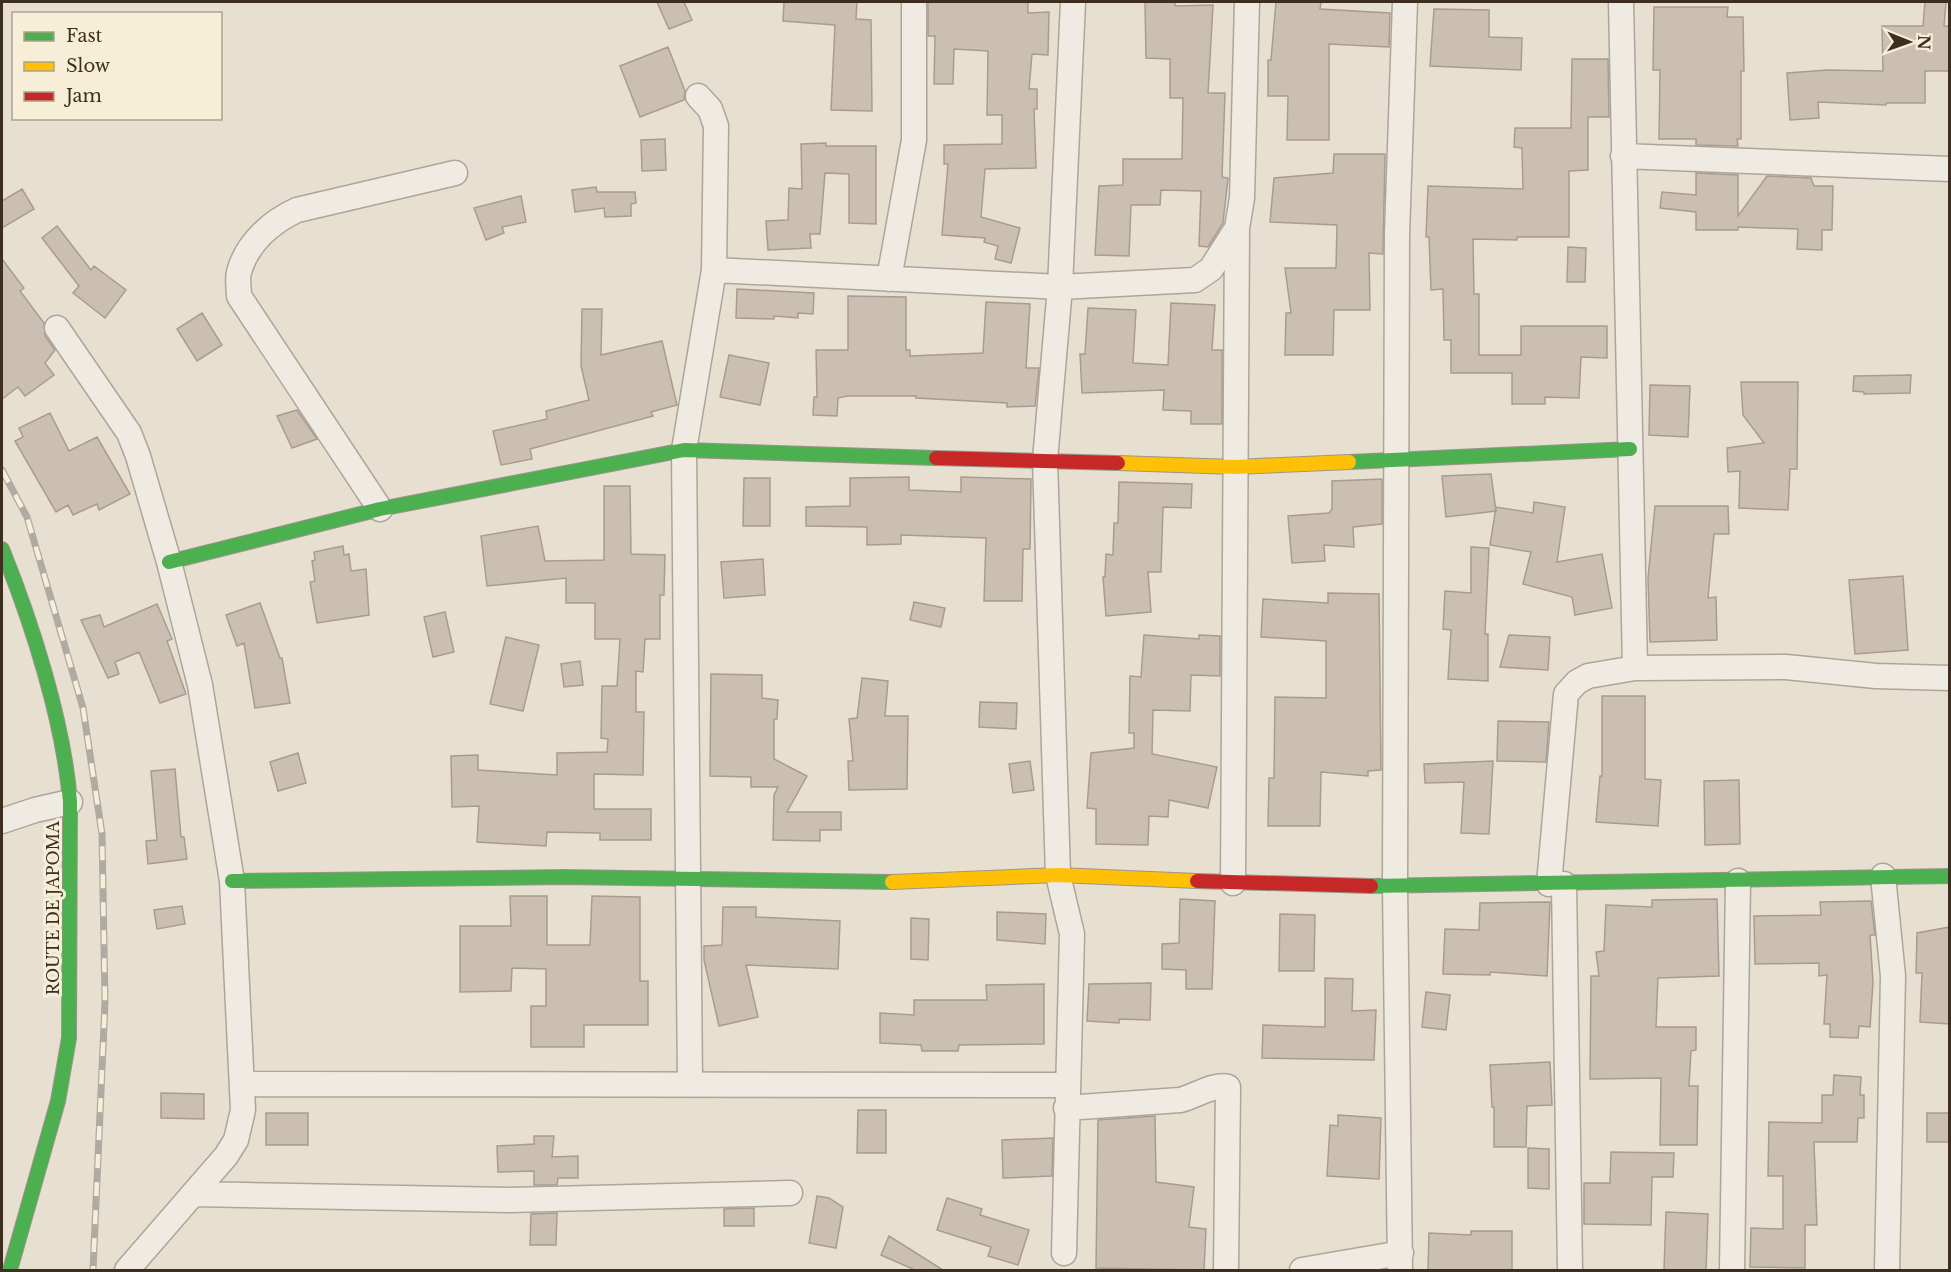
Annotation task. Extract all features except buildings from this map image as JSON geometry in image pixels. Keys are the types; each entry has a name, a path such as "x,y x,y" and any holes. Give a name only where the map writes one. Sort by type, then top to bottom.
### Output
{"street":[{"path":"889,279 914,140 914,2"},
{"path":"1064,1253 1072,934 1058,875 1045,460 1060,286 1073,2"},
{"path":"1233,884 1237,228 1242,198 1248,2"},
{"path":"1302,1270 1401,1262 1395,886 1397,234 1405,2"},
{"path":"1621,2 1635,668"},
{"path":"690,1083 690,880 684,450 714,270 716,126 710,109 698,96"},
{"path":"1623,156 1950,169"},
{"path":"380,509 239,296 239,272 257,238 277,219 297,210 455,173"},
{"path":"714,270 1060,286 1195,279 1211,269 1237,228"},
{"path":"57,328 129,433 169,562 206,714 232,881 243,1110 236,1140 127,1270"},
{"path":"169,562 380,509 684,450 1235,467 1629,449"},
{"name":"ROUTE DE JAPOMA","path":"2,549 18,585 55,716 69,783 70,802 69,1038 58,1101 10,1270"},
{"path":"1570,1270 1557,884 1566,694 1577,682 1588,676 1635,668 1786,667 1876,676 1950,678"},
{"path":"2,821 70,802"},
{"path":"232,881 564,878 900,882 1058,875 1233,884 1395,886 1950,876"},
{"path":"1883,876 1893,976 1887,1270"},
{"path":"1732,1270 1738,881"},
{"path":"242,1084 690,1083 1179,1100 1196,1097 1218,1086 1228,1087 1226,1270"},
{"path":"193,1194 509,1200 790,1193"}],"railway":[{"path":"2,470 27,517 83,708 102,834 105,1002 93,1270"}],"traffic: fast":[{"path":"1349,462 1630,449"},
{"path":"169,562 380,509 684,450 936,458"},
{"path":"2,549 35,641 54,707 67,771 70,802 69,1038 58,1101 10,1270"},
{"path":"1371,886 1950,876"},
{"path":"232,881 564,877 892,882"}],"traffic: slow":[{"path":"1118,463 1235,467 1349,462"},
{"path":"892,882 1058,875 1197,881"}],"traffic: jam":[{"path":"936,458 1118,463"},
{"path":"1197,881 1371,886"}]}
